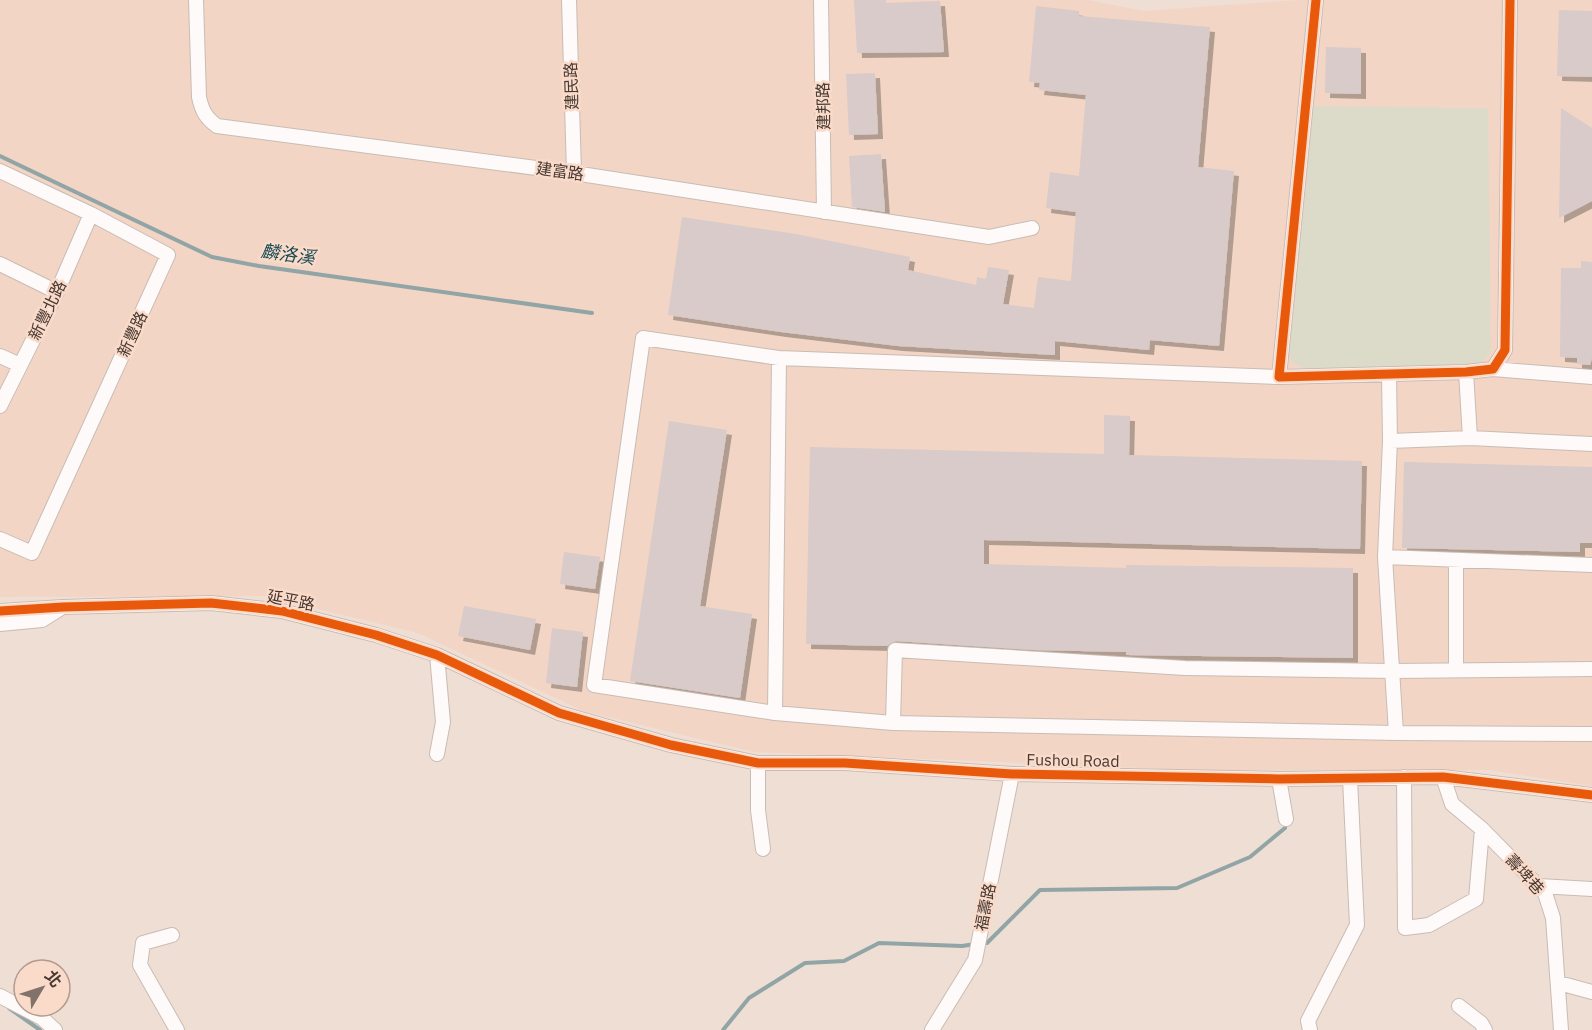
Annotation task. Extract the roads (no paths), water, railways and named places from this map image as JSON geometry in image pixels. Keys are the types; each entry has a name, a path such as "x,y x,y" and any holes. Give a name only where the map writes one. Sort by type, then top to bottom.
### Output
{"street":[{"name":"建富路","path":"196,0 199,98 202,111 208,120 217,126 574,173 989,237 1032,228"},
{"name":"建民路","path":"568,0 574,173"},
{"name":"建邦路","path":"822,0 824,212"},
{"path":"1279,377 1316,0"},
{"path":"1493,369 1505,350 1510,0"},
{"name":"新豐路","path":"0,171 91,214 168,255 32,553 0,539"},
{"name":"新豐北路","path":"0,406 57,292 91,214"},
{"path":"0,264 57,292"},
{"path":"1592,376 1493,369 1466,372 1279,377 779,358 644,338 594,686 775,713 893,723 1396,733 1592,734"},
{"path":"0,356 20,365"},
{"path":"775,713 779,358"},
{"path":"1466,372 1470,438"},
{"path":"1389,374 1390,441 1385,557 1396,733"},
{"path":"1390,441 1470,438 1592,444"},
{"path":"1385,557 1592,565"},
{"path":"1456,560 1456,670"},
{"name":"延平路","path":"0,611 211,603 282,611 376,635 437,655 560,712"},
{"name":"延平路","path":"0,624 42,620 63,607"},
{"path":"893,723 895,650 1185,668 1392,671 1592,669"},
{"path":"437,655 443,722 437,754"},
{"name":"Fushou Road","path":"560,712 670,745 758,763 845,763 1012,774 1279,779 1443,777 1592,795"},
{"path":"758,763 758,810 763,849"},
{"name":"福壽路","path":"932,1030 975,960 1012,774"},
{"path":"1404,777 1405,928 1429,925 1476,899 1482,829"},
{"name":"壽埤巷","path":"1443,777 1452,804 1482,829 1545,893 1553,918 1562,1030"},
{"path":"1310,1030 1308,1021 1357,925 1350,778"},
{"path":"1279,779 1286,819"},
{"path":"1539,886 1592,889"},
{"path":"172,935 143,943 140,965 177,1030"},
{"path":"1558,983 1592,992"},
{"path":"0,996 42,1018 55,1030"},
{"path":"1459,1006 1481,1023 1485,1030"}],"waterway":[{"name":"麟洛溪","path":"0,156 212,257 259,266 592,313"},
{"path":"983,943 987,943 1040,890 1177,888 1250,857 1285,828"},
{"path":"723,1030 749,998 805,963 844,961 879,943 962,946 975,944"},
{"path":"9,1008 40,1030"}]}
